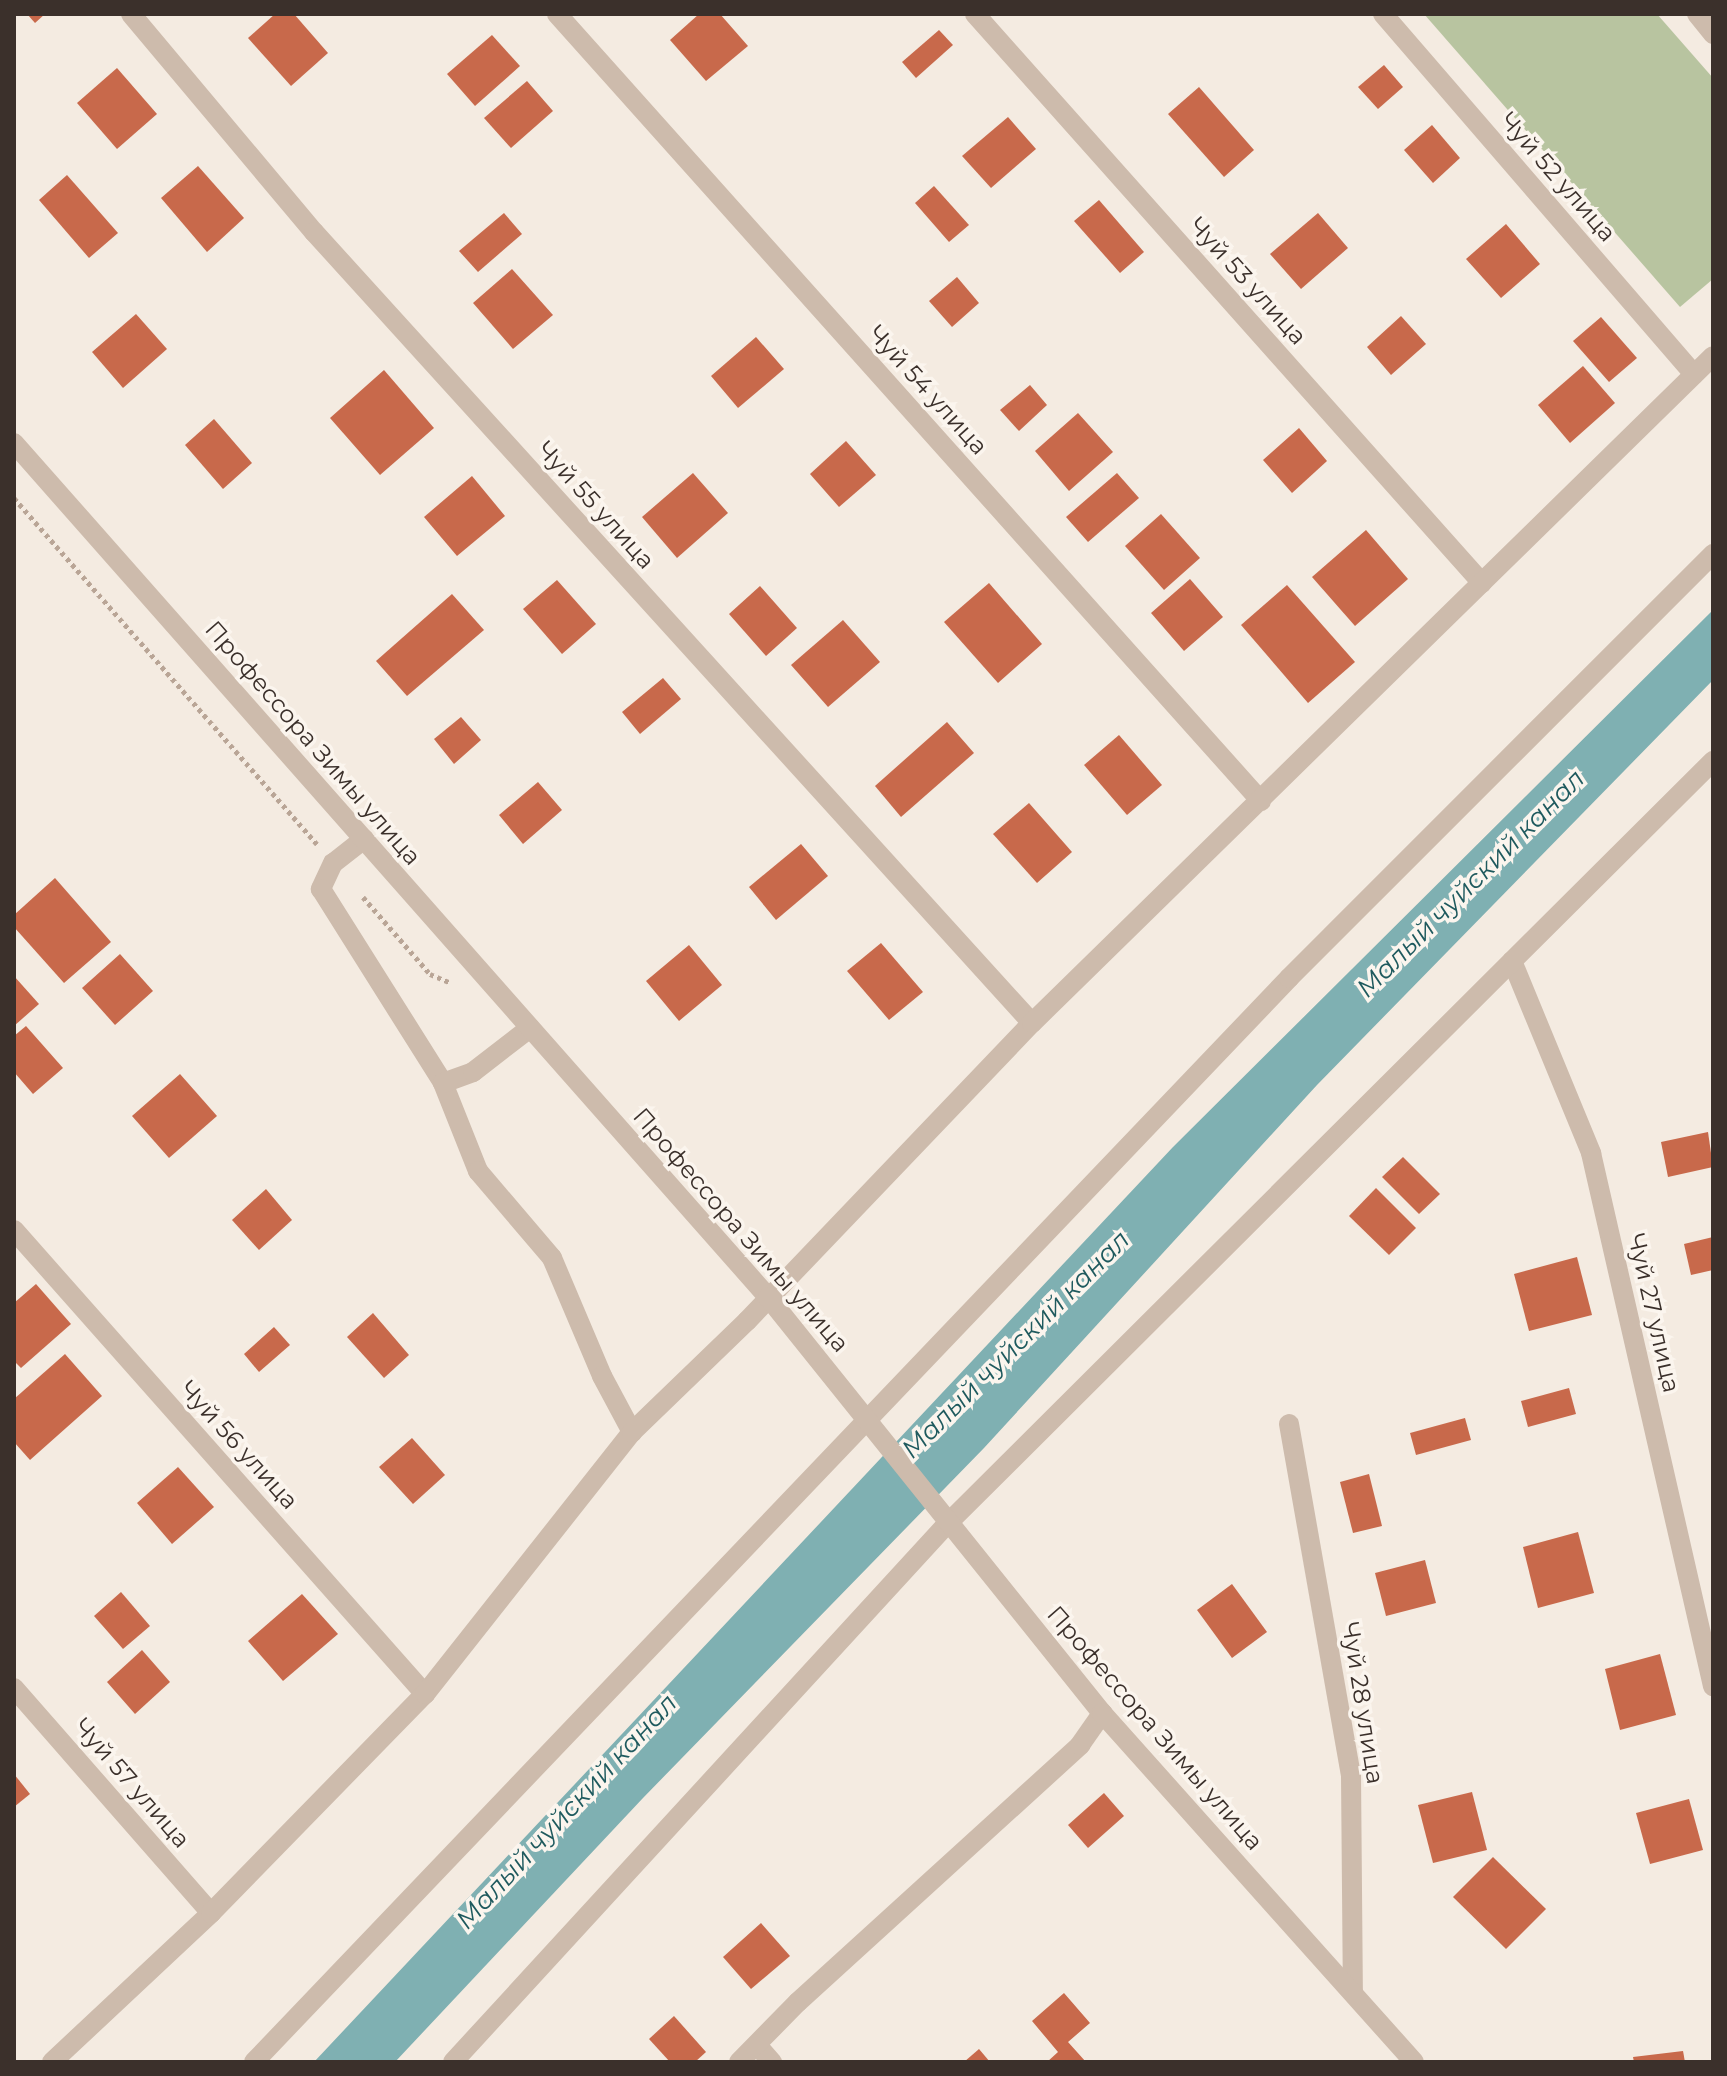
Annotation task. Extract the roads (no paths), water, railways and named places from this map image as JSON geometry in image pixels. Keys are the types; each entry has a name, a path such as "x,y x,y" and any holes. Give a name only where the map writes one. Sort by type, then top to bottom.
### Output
{"street":[{"name":"Чуй 55 улица","path":"131,14 314,232 1032,1023"},
{"name":"Чуй 54 улица","path":"557,14 1261,801"},
{"name":"Чуй 53 улица","path":"975,14 1482,583"},
{"name":"Чуй 52 улица","path":"1383,14 1694,374"},
{"path":"1697,14 1713,34"},
{"path":"52,2062 211,1913 425,1694 632,1432 768,1297 1032,1023 1713,356"},
{"name":"Профессора Зимы улица","path":"14,443 768,1297 1102,1713 1414,2062"},
{"path":"254,2062 1289,978 1713,554"},
{"path":"453,2062 948,1523 1713,761"},
{"path":"364,839 333,863 321,889 443,1083 478,1171 552,1258 602,1376 632,1432"},
{"name":"Чуй 27 улица","path":"1512,961 1591,1153 1713,1686"},
{"path":"443,1083 473,1072 530,1028"},
{"name":"Чуй 56 улица","path":"14,1230 425,1694"},
{"name":"Чуй 28 улица","path":"1289,1424 1351,1775 1353,1993"},
{"name":"Чуй 57 улица","path":"14,1688 211,1913"},
{"path":"739,2062 798,2002 1080,1745 1102,1713"},
{"path":"757,2045 772,2062"}],"water":[{"name":"Малый чуйский канал","path":"1713,610 1713,680 1317,1085 984,1448 643,1798 395,2062 314,2062 1173,1147"}]}
